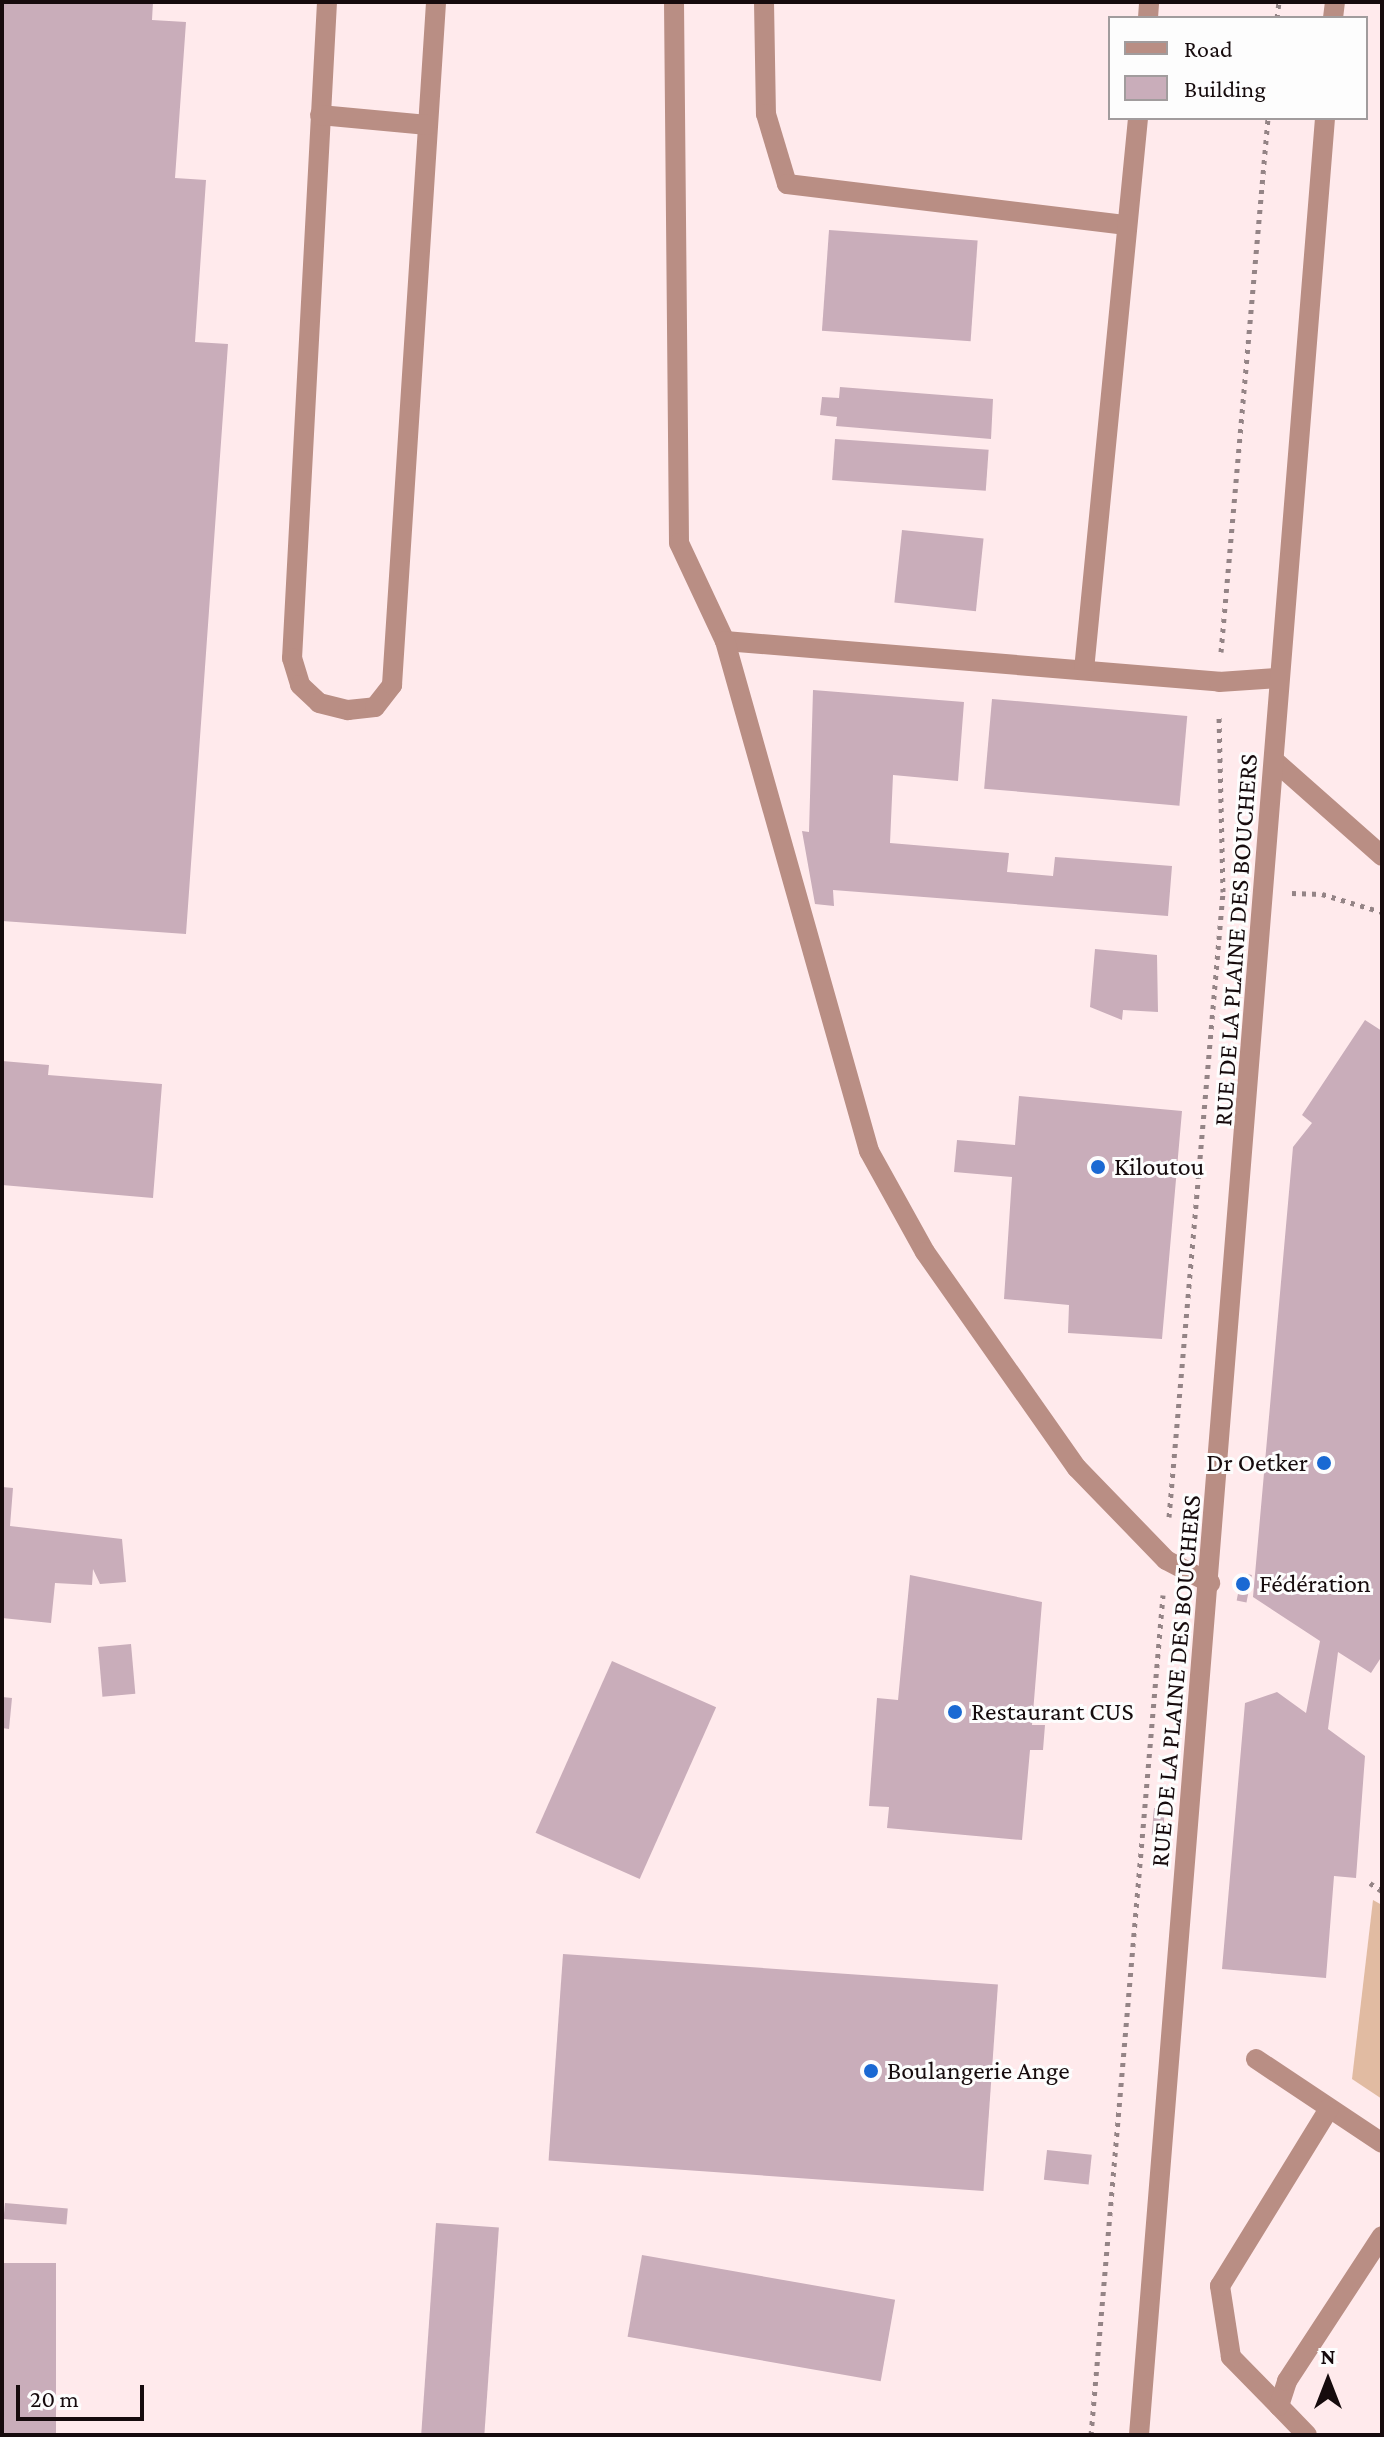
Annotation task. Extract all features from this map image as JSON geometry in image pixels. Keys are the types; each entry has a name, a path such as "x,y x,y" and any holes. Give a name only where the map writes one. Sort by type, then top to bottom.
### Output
{"street":[{"path":"327,2 292,658 300,685 319,703 348,710 375,707 392,685 436,2"},
{"path":"674,2 679,543 725,641 869,1151 925,1252 1077,1468 1166,1560 1210,1583"},
{"path":"764,2 766,114 787,184 1127,225"},
{"path":"320,115 428,125"},
{"path":"1084,670 1138,120"},
{"name":"RUE DE LA PLAINE DES BOUCHERS","path":"1139,2435 1277,763 1277,678 1325,120"},
{"path":"725,641 1219,682 1277,678"},
{"path":"1277,763 1382,856"},
{"path":"1256,2059 1382,2143"},
{"path":"1307,2435 1231,2357 1220,2286 1329,2109"},
{"path":"1279,2406 1287,2381 1381,2242"}],"path":[{"path":"1091,2435 1223,892 1219,682 1268,120"},
{"path":"1322,894 1382,912"},
{"path":"1370,1883 1382,1891"}],"shaded area":[{"path":"1373,1900 1382,1905 1382,2099 1352,2079"}],"building":[{"path":"2,2 153,2 152,20 186,22 175,178 206,180 195,342 228,344 186,934 2,921"},
{"path":"829,230 978,240 971,341 822,331"},
{"path":"840,387 993,399 991,439 836,426 837,417 820,415 822,397 839,398"},
{"path":"835,439 989,450 986,491 832,480"},
{"path":"902,530 984,539 976,611 894,603"},
{"path":"813,690 964,702 958,781 893,775 890,843 1009,853 1007,872 1053,876 1055,857 1172,866 1168,916 833,890 834,906 815,904 802,831 809,832"},
{"path":"992,699 1187,716 1179,806 984,789"},
{"path":"1095,949 1157,955 1158,1012 1123,1010 1122,1020 1090,1007"},
{"name":"Dr Oetker","path":"1365,1020 1382,1031 1382,1656 1371,1673 1338,1652 1328,1729 1365,1756 1356,1878 1334,1876 1326,1978 1222,1969 1245,1703 1277,1692 1306,1713 1320,1641 1253,1597 1293,1147 1312,1123 1302,1115"},
{"path":"2,1061 49,1065 48,1075 162,1084 153,1198 2,1185"},
{"path":"1019,1096 1182,1111 1162,1339 1068,1333 1069,1305 1004,1299 1012,1177 954,1172 957,1140 1015,1145"},
{"path":"2,1487 13,1488 10,1526 122,1539 126,1582 100,1584 93,1569 92,1585 55,1583 51,1623 2,1618"},
{"path":"1242,1573 1252,1575 1246,1602 1237,1600"},
{"name":"Restaurant CUS","path":"910,1575 1042,1602 1032,1725 1045,1725 1043,1750 1030,1750 1022,1840 887,1828 889,1807 869,1806 877,1698 898,1700"},
{"path":"131,1644 135,1694 102,1697 98,1647"},
{"path":"612,1661 716,1707 640,1879 536,1833"},
{"path":"2,1697 12,1698 9,1729 2,1728"},
{"path":"1154,1808 1165,1809 1163,1836 1152,1835"},
{"path":"563,1954 998,1984 983,2191 549,2160"},
{"path":"1047,2150 1092,2155 1089,2185 1044,2180"},
{"path":"5,2203 68,2208 66,2224 4,2219"},
{"path":"436,2223 499,2227 484,2435 421,2435"},
{"path":"642,2255 895,2300 881,2381 628,2337"},
{"path":"2,2263 56,2263 56,2435 2,2435"}],"place":[{"name":"Kiloutou","path":"1098,1167"},
{"name":"Dr Oetker","path":"1324,1463"},
{"name":"Fédération","path":"1243,1584"},
{"name":"Restaurant CUS","path":"955,1712"},
{"name":"Boulangerie Ange","path":"871,2071"}]}
